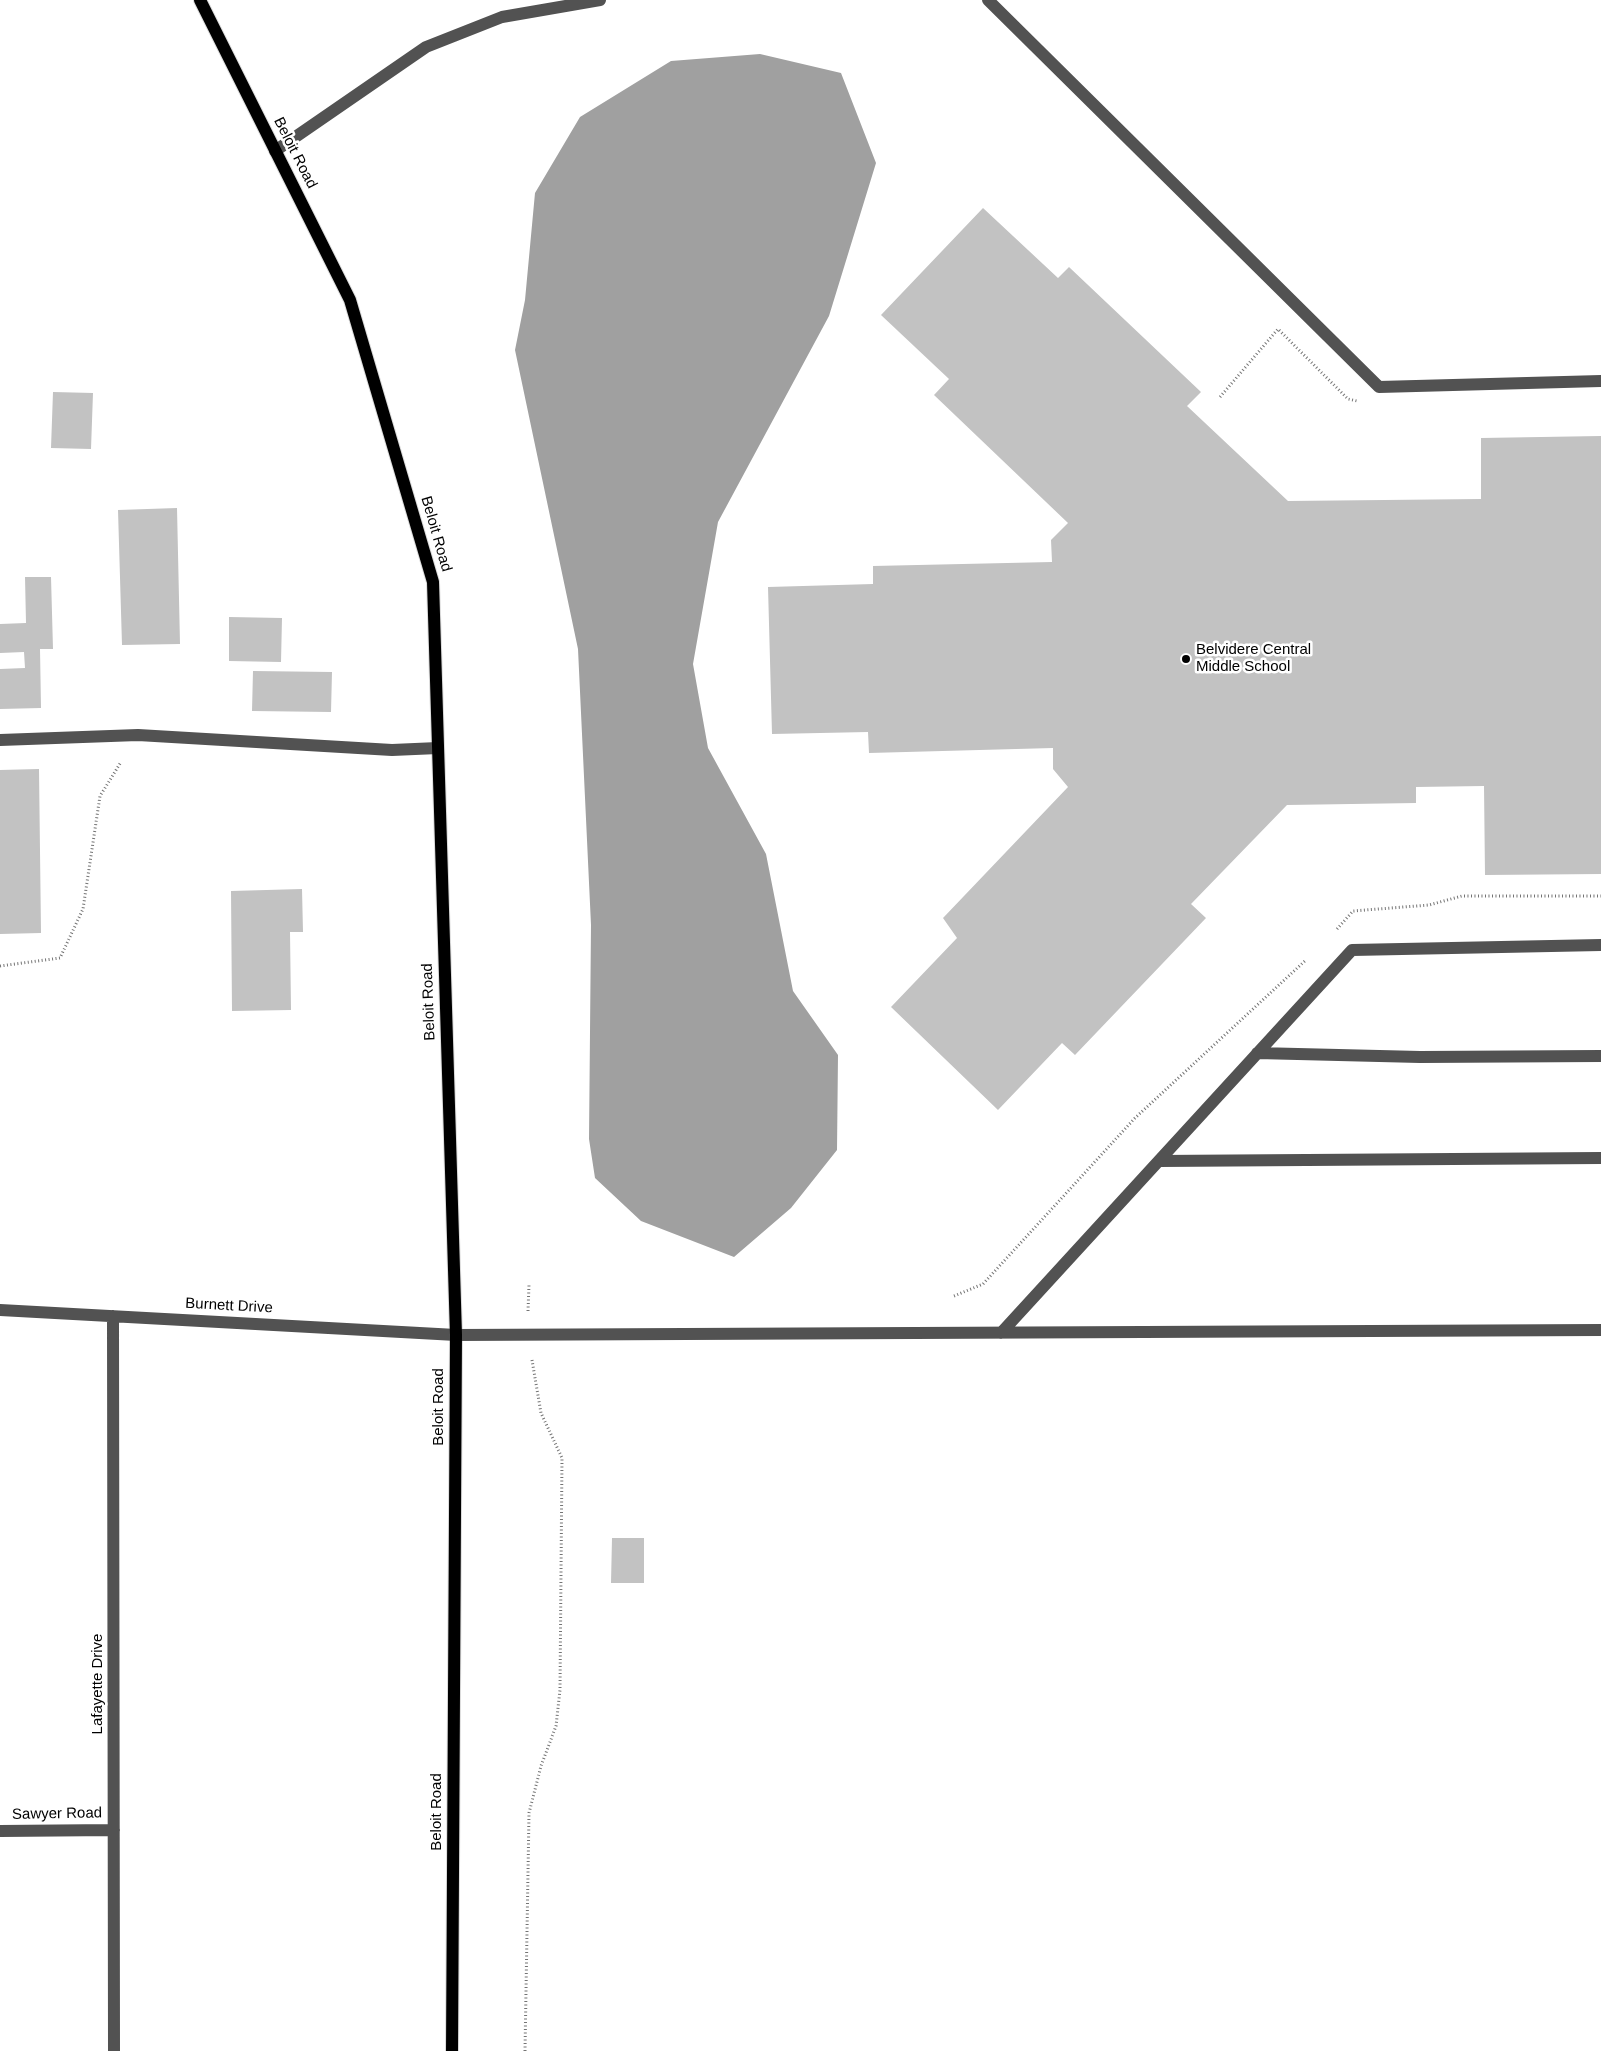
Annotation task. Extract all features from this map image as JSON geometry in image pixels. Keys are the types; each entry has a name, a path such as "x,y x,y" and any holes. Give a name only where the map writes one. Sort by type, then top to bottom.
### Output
{"main road":[{"name":"Beloit Road","path":"200,0 350,300 433,582 456,1335 452,2051"}],"street":[{"path":"275,151 426,47 502,17 600,0"},
{"path":"988,0 1378,387 1601,381"},
{"path":"0,740 138,735 392,750 438,748"},
{"path":"1001,1333 1352,950 1601,945"},
{"path":"1257,1053 1420,1057 1601,1056"},
{"path":"1159,1161 1601,1158"},
{"name":"Burnett Drive","path":"0,1310 456,1335 1601,1330"},
{"name":"Lafayette Drive","path":"113,1316 114,2051"},
{"name":"Sawyer Road","path":"0,1831 114,1830"}],"path":[{"path":"0,966 60,958 83,910 100,796 138,735"},
{"path":"525,2051 529,1813 541,1766 556,1726 560,1690 562,1477 562,1458 541,1412 528,1335 529,1285"}],"shaded area":[{"path":"760,54 841,73 876,163 829,316 718,522 693,664 708,748 766,854 793,991 838,1055 837,1150 791,1208 734,1257 641,1221 595,1178 589,1139 591,925 578,649 515,350 525,300 535,193 580,117 671,61"}],"building":[{"name":"Belvidere Central Middle School","path":"983,208 1058,278 1069,267 1201,392 1187,406 1288,501 1481,499 1481,438 1601,436 1601,874 1485,875 1484,786 1416,787 1416,803 1287,805 1191,904 1206,918 1075,1055 1062,1043 998,1110 891,1007 957,938 943,918 1068,787 1053,769 1053,748 869,753 868,732 772,734 768,587 873,584 873,566 1052,562 1051,540 1068,523 934,395 949,379 881,315"},
{"path":"53,392 93,393 91,449 51,448"},
{"path":"177,508 180,644 122,645 118,510"},
{"path":"25,577 51,577 53,649 40,649 41,708 0,709 0,669 25,668 24,652 0,653 0,624 26,623"},
{"path":"229,617 282,618 281,662 229,661"},
{"path":"253,671 332,672 331,712 252,711"},
{"path":"39,769 41,933 0,934 0,770"},
{"path":"302,889 303,932 290,932 291,1010 232,1011 231,891"},
{"path":"612,1538 644,1538 644,1583 611,1583"}],"place":[{"name":"Belvidere Central Middle School","path":"1186,659"}]}
